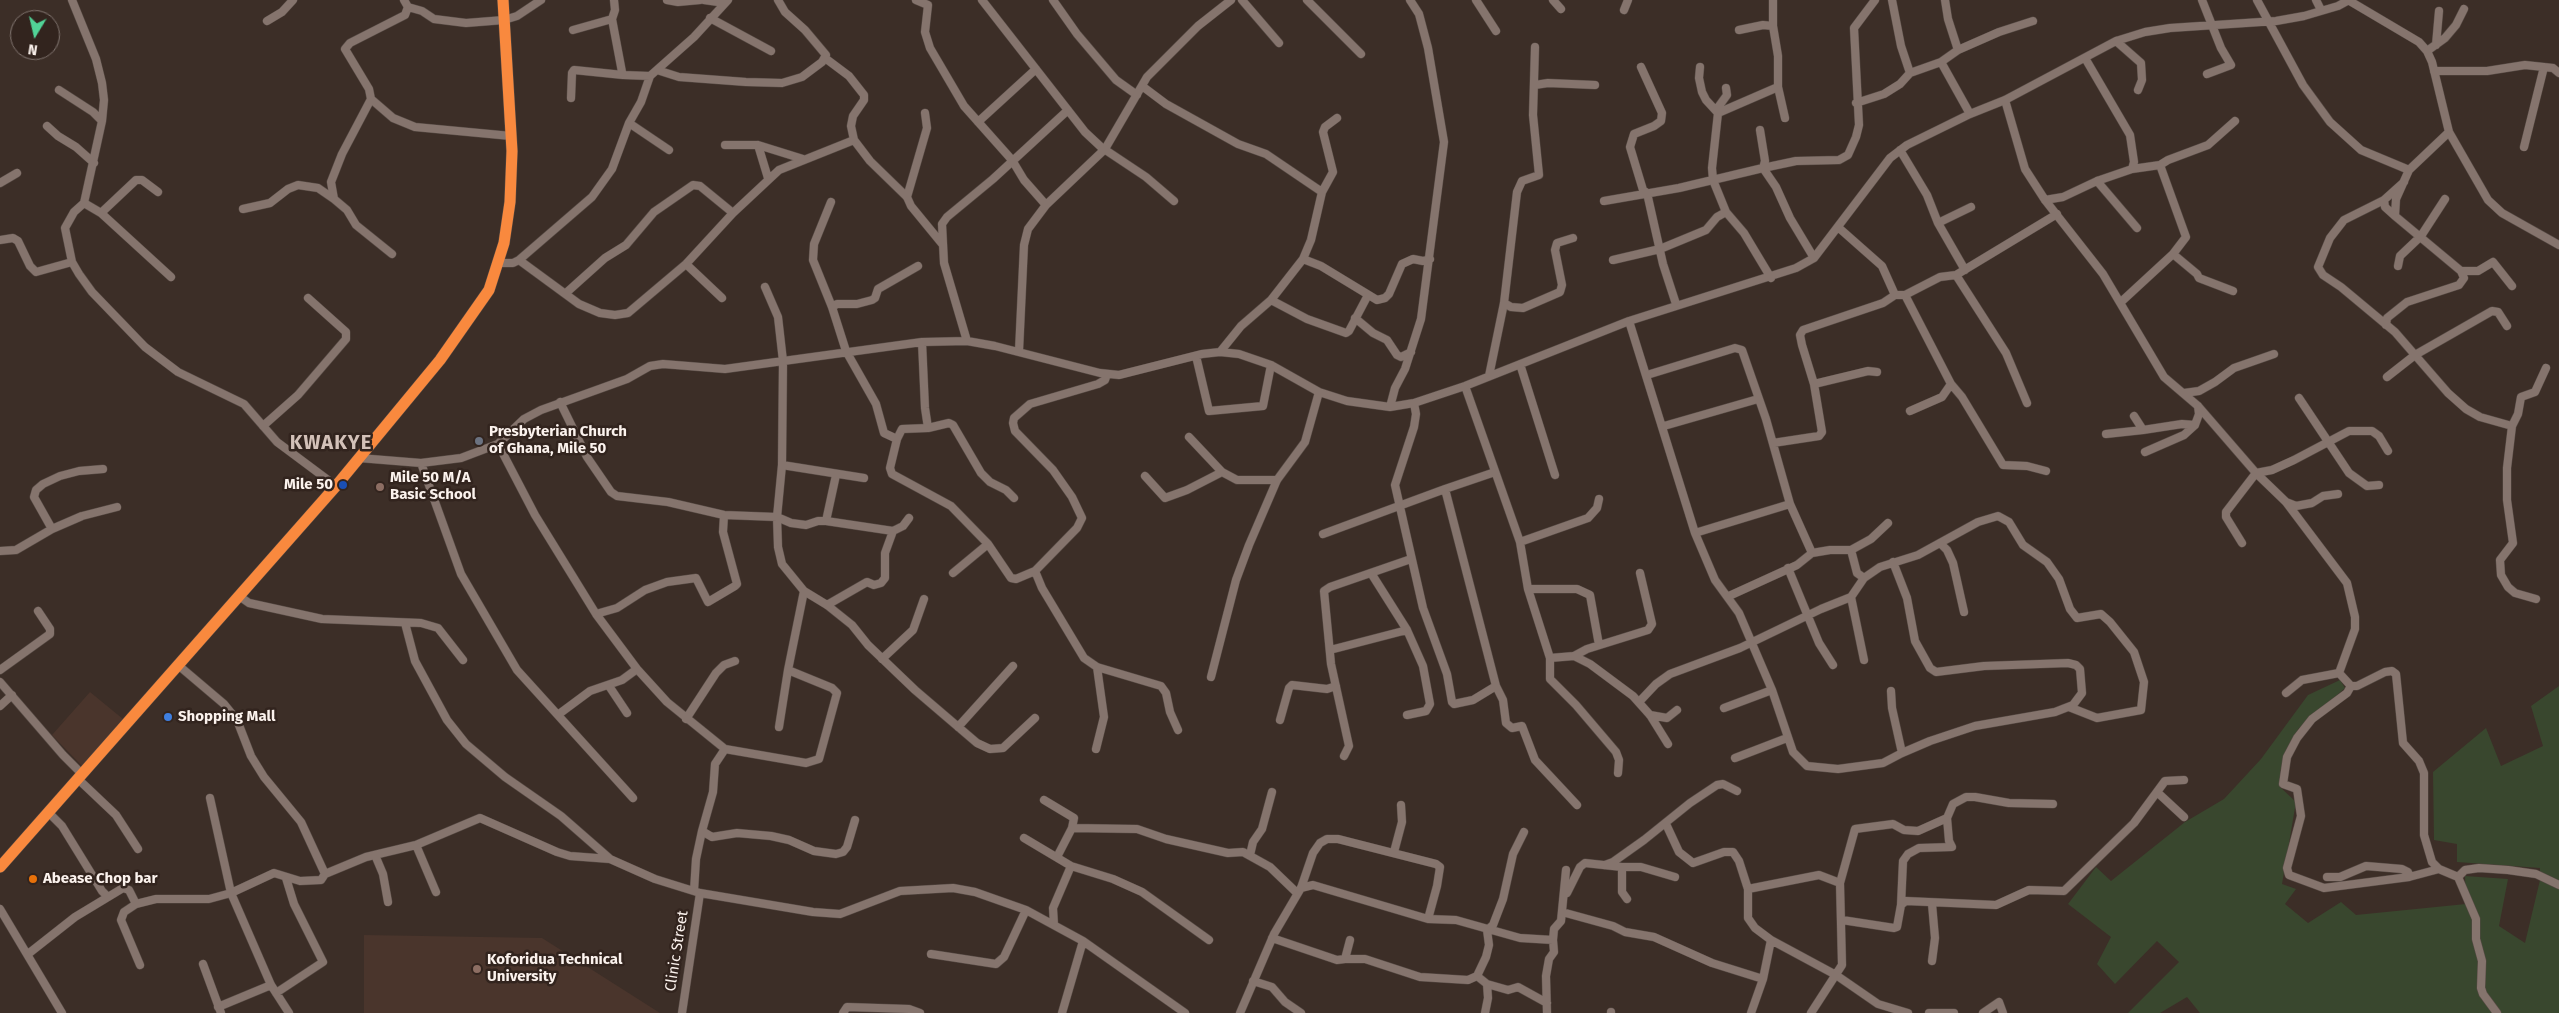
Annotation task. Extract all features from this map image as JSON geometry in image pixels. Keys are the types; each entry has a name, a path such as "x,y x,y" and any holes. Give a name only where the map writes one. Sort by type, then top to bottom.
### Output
{"highway":[{"path":"2,861 48,812 336,486 440,360 490,290 508,226 512,151 503,0"}],"street":[{"path":"72,0 96,60 104,100 102,122 84,203 74,212 65,228 72,262 92,292 145,347 178,372 244,404 277,442 336,486"},
{"path":"267,21 282,12 293,0"},
{"path":"511,136 415,127 393,118 371,98 369,89 345,49 350,43 404,15 406,4 422,10 434,19 450,23 504,20 517,16 541,0"},
{"path":"614,0 615,10 612,19 623,75"},
{"path":"667,0 678,2 726,1"},
{"path":"778,0 785,12 805,30 822,50 825,58 849,76 864,95 864,100 853,116 851,126 854,140 870,161 907,197 911,206 942,245"},
{"path":"916,0 928,5 925,32 930,48 964,106 1012,160 1024,180 1046,205"},
{"path":"982,0 997,22 1085,132 1105,149 1146,177 1174,201"},
{"path":"1019,351 1024,245 1028,229 1046,205 1105,149 1147,77 1198,26 1231,0"},
{"path":"1242,0 1278,43"},
{"path":"1307,0 1361,54"},
{"path":"1390,407 1395,388 1411,352 1421,319 1444,142 1428,48 1419,14 1410,0"},
{"path":"1476,0 1496,31"},
{"path":"1553,0 1561,9"},
{"path":"1624,10 1628,0"},
{"path":"1773,0 1773,26 1778,56 1778,87 1784,118"},
{"path":"1604,201 1647,194 1796,161 1839,160 1848,155 1856,137 1858,125 1854,28 1875,0"},
{"path":"1892,0 1901,46 1910,73"},
{"path":"1946,0 1948,19 1958,50"},
{"path":"2202,0 2231,65 2207,74"},
{"path":"2257,0 2303,85 2330,122 2361,150 2409,170"},
{"path":"2316,0 2321,10"},
{"path":"359,458 421,463 461,458 498,444 524,419 541,410 627,379 650,366 663,364 725,369 922,342 967,341 1019,351 1107,374 1124,375 1196,356 1220,352 1246,356 1272,365 1319,392 1347,401 1390,407 1414,403 1465,386 1676,304 1771,278 1796,268 1814,258 1839,228 1890,158 1900,150 1970,114 2005,100 2116,41 2145,32 2304,16 2338,6 2349,0 2419,42 2428,51 2449,132 2488,200 2494,208 2559,245"},
{"path":"497,263 513,263 519,260 592,197 612,169 628,123 641,102 650,76 726,1"},
{"path":"1055,1 1077,34 1116,80 1137,95"},
{"path":"2428,51 2456,26 2464,9"},
{"path":"2436,45 2439,11"},
{"path":"710,18 770,51"},
{"path":"573,30 612,19"},
{"path":"1856,103 1884,94 1900,84 1910,73 1941,62 1958,50 1999,32 2033,21"},
{"path":"1740,30 1763,25 1773,26"},
{"path":"2116,41 2141,63 2142,80 2138,90"},
{"path":"1489,376 1504,303 1511,235 1519,184 1522,181 1539,175 1533,115 1535,47"},
{"path":"657,70 698,80 782,83 802,77 825,58"},
{"path":"2085,58 2130,135 2134,162 2132,169"},
{"path":"1941,62 1970,114"},
{"path":"2434,71 2487,71 2525,65 2553,68 2559,73"},
{"path":"1700,66 1700,88 1706,100 1718,113"},
{"path":"1641,67 1662,113 1661,121 1634,134 1630,146 1643,190 1647,194 1676,304"},
{"path":"2524,148 2544,67"},
{"path":"978,122 1036,69"},
{"path":"571,98 572,73 574,70 650,76"},
{"path":"1535,85 1548,83 1595,85"},
{"path":"1142,86 1166,104 1238,144 1266,154 1322,192"},
{"path":"1718,113 1778,87"},
{"path":"1726,88 1728,94 1719,106 1718,113 1713,180 1726,212 1744,232 1771,278"},
{"path":"59,90 93,112 102,122"},
{"path":"334,198 331,182 342,154 371,98"},
{"path":"2005,100 2022,163 2045,200 2086,250 2121,302 2164,377 2175,389 2184,393 2198,406 2256,473 2286,502 2347,583 2355,617 2354,630 2339,673"},
{"path":"967,341 947,276 942,245 942,224 946,217 1068,110"},
{"path":"907,197 927,128 925,113"},
{"path":"1220,352 1241,326 1271,300 1303,259 1311,240 1322,192 1333,172 1323,132 1325,126 1337,118"},
{"path":"2045,200 2071,194 2097,181 2132,169 2160,166 2168,160 2208,145 2236,121"},
{"path":"628,123 668,150"},
{"path":"47,126 58,136 76,146 94,163"},
{"path":"1760,130 1765,161 1763,168"},
{"path":"2395,216 2396,199 2409,170 2449,132"},
{"path":"519,260 566,293 578,304 600,313 615,316 628,313 686,264 732,213 768,178 779,170 803,159 854,140"},
{"path":"725,146 758,145 803,159"},
{"path":"758,145 768,178"},
{"path":"1900,150 1927,195 1938,223 1965,270"},
{"path":"2121,302 2173,254 2186,237 2160,166"},
{"path":"1763,168 1776,187 1790,218 1814,258"},
{"path":"0,183 17,173"},
{"path":"101,213 136,180 142,180 158,192"},
{"path":"2097,181 2137,228"},
{"path":"243,209 270,203 288,189 298,186 318,188 331,182"},
{"path":"2404,182 2384,200 2344,220 2330,238 2318,267 2323,275 2341,287 2400,337 2448,393 2466,409 2480,417 2512,426"},
{"path":"566,293 606,258 626,244 654,212 693,185 700,186 732,213"},
{"path":"318,188 334,198 347,210 356,225 392,254"},
{"path":"2384,200 2385,207 2461,271 2464,278 2459,284 2407,302 2387,318 2386,325"},
{"path":"2398,266 2400,256 2421,236 2445,200"},
{"path":"831,202 814,244 813,260 832,307 846,351 876,404 884,433 897,439"},
{"path":"84,203 101,213 171,277"},
{"path":"1938,223 1971,207"},
{"path":"1613,260 1660,249 1706,230 1717,217 1726,212"},
{"path":"1773,443 1821,435 1814,384 1800,335 1803,330 1883,304 1895,295 1905,295 1940,277 1956,275 2057,214"},
{"path":"1839,228 1882,266 1895,295"},
{"path":"0,240 13,238 18,241 30,266 36,272 72,262"},
{"path":"1504,303 1511,307 1523,308 1560,292 1562,285 1554,258 1555,250 1557,243 1573,238"},
{"path":"2173,254 2190,267 2199,278 2233,291"},
{"path":"1303,259 1321,266 1377,300 1386,298 1392,289 1402,264 1413,259 1423,261 1430,259"},
{"path":"2461,271 2478,271 2493,262 2512,286"},
{"path":"686,264 722,298"},
{"path":"832,307 837,304 857,304 872,300 875,298 878,289 918,266"},
{"path":"1956,275 2006,352 2026,403"},
{"path":"765,287 778,317 783,361 782,465 777,517 778,547 782,564 804,590 852,625 882,659 977,743 996,750 1003,748 1035,718"},
{"path":"1271,300 1307,319 1340,332 1350,331 1368,295"},
{"path":"1905,295 1951,384 1962,397 2003,465 2027,466 2046,471"},
{"path":"263,426 298,395 346,339 346,332 308,298"},
{"path":"2387,377 2415,355 2492,311 2498,312 2507,326"},
{"path":"1355,318 1373,333 1387,340 1397,355 1401,357 1411,352"},
{"path":"1629,321 1664,426 1695,532 1715,580 1739,613 1772,690 1793,752 1807,766 1854,769 1884,763 1922,744 1975,726 2054,712 2069,707 2082,693 2080,669 2076,665 2068,663 2012,665 1936,672 1930,668 1915,641 1907,598 1893,562"},
{"path":"922,342 925,408 928,428"},
{"path":"1647,375 1740,348 1773,443 1790,504 1812,553"},
{"path":"2184,393 2198,391 2215,382 2234,368 2274,354"},
{"path":"1196,356 1209,411 1263,406 1272,365"},
{"path":"1520,364 1555,475"},
{"path":"2536,600 2515,593 2501,575 2500,560 2513,543 2507,500 2512,426 2518,414 2521,397 2535,392 2546,368"},
{"path":"1814,384 1868,371 1877,372"},
{"path":"1014,498 1006,490 990,482 981,473 954,425 949,423 928,428 902,429 897,439 890,468 892,474 951,506 988,544 1010,578 1016,579 1035,571 1077,528 1082,518 1072,498 1053,470 1034,453 1015,431 1014,418 1030,404 1098,384 1105,380 1107,374"},
{"path":"1910,411 1942,397 1951,384"},
{"path":"1465,386 1520,542 1528,589 1550,658 1550,679 1576,705 1616,752 1619,760 1618,773"},
{"path":"1211,677 1236,580 1262,512 1278,480 1306,442 1319,392"},
{"path":"2300,398 2327,443 2349,473 2368,486 2380,485"},
{"path":"1664,426 1758,399"},
{"path":"560,402 587,458 611,492 617,496 668,502 724,515 777,517 791,523 806,525 818,521 826,521 893,531 903,526 910,518"},
{"path":"1414,403 1416,414 1414,427 1394,485 1423,608 1447,674 1452,702 1454,704 1472,700 1496,686"},
{"path":"2145,452 2184,435 2195,425 2199,414 2198,406"},
{"path":"2134,416 2143,430"},
{"path":"2106,434 2182,424 2195,425"},
{"path":"2242,543 2226,517 2226,512 2256,473 2272,470 2349,430 2362,429 2376,434 2388,451"},
{"path":"1189,437 1222,472 1237,480 1278,480"},
{"path":"498,444 535,515 596,614 637,669 686,719 724,749 806,763 819,759 837,693 832,688 788,670"},
{"path":"421,463 461,574 517,670 559,714 633,798"},
{"path":"782,465 864,478"},
{"path":"52,529 34,497 36,490 43,484 60,476 79,471 103,469"},
{"path":"1145,476 1165,498 1188,490 1222,472"},
{"path":"1323,534 1495,472"},
{"path":"826,521 836,475"},
{"path":"1445,490 1496,686 1503,700 1506,723 1512,728 1522,726 1535,760 1577,805"},
{"path":"2286,502 2296,506 2312,503 2324,496 2338,494"},
{"path":"1520,542 1588,518 1597,508 1599,500"},
{"path":"1695,532 1790,504"},
{"path":"0,551 16,550 52,529 82,516 117,507"},
{"path":"596,614 616,608 645,590 667,582 696,578 708,602 735,586 737,584 723,532 724,515"},
{"path":"1639,702 1656,684 1670,674 1722,656 1851,597 1864,578 1880,567 1918,555 1978,522 1998,516 2003,517 2009,522 2022,545 2051,568 2059,579 2070,609 2077,618 2101,614 2110,622 2134,652 2144,682 2141,710 2098,718 2069,707"},
{"path":"1728,596 1797,565 1812,553 1847,548 1851,550 1871,539 1888,523"},
{"path":"827,605 867,582 874,585 881,583 885,578 885,553 893,531"},
{"path":"1940,543 1948,550 1953,563 1964,612"},
{"path":"953,573 988,544"},
{"path":"1851,550 1857,572 1864,578"},
{"path":"1344,756 1349,746 1330,650 1324,591 1330,587 1411,559"},
{"path":"1788,568 1819,643 1833,665"},
{"path":"1035,571 1042,588 1084,658 1097,667 1161,686 1166,693 1170,712 1178,730"},
{"path":"1371,573 1406,630 1423,666 1430,704 1426,711 1407,715"},
{"path":"1550,658 1574,656 1599,645 1643,632 1652,624 1640,573"},
{"path":"1528,589 1577,590 1590,595 1599,645"},
{"path":"779,727 804,590"},
{"path":"240,596 249,603 322,618 421,623 438,628 446,635 463,660"},
{"path":"1851,597 1864,660"},
{"path":"882,659 913,630 924,599"},
{"path":"0,670 50,634 50,629 38,610"},
{"path":"405,623 416,661 447,720 466,744 505,777 561,816 610,859 655,879 697,892 813,912 840,914 900,891 952,888 975,892 1026,910 1054,924 1083,941 1185,1013"},
{"path":"1330,650 1406,630"},
{"path":"1574,656 1617,683 1639,702 1650,715 1668,744"},
{"path":"686,719 716,673 724,665 735,661"},
{"path":"178,665 224,704 237,720 252,756 264,777 300,822 325,874"},
{"path":"958,727 1012,666"},
{"path":"1096,749 1104,718 1097,667"},
{"path":"559,714 590,692 609,686 637,669"},
{"path":"2339,673 2351,686 2357,686 2385,672 2392,671 2396,674 2403,743 2422,767 2424,835 2432,862 2439,869 2458,877 2476,919 2476,939 2482,961 2483,994 2498,1013"},
{"path":"2286,693 2302,680 2339,673"},
{"path":"0,682 116,816 138,849"},
{"path":"1280,720 1292,685 1328,689 1336,686"},
{"path":"609,686 627,714"},
{"path":"2351,686 2347,693 2312,719 2297,738 2287,757 2283,784 2297,789 2300,816 2287,868 2289,875 2324,888 2409,877 2439,869"},
{"path":"1724,708 1772,690"},
{"path":"1891,691 1892,708 1902,754"},
{"path":"0,706 12,695"},
{"path":"1650,715 1667,718 1677,710"},
{"path":"1735,758 1787,738"},
{"name":"Clinic Street","path":"682,1013 697,892 696,859 714,792 715,764 724,749"},
{"path":"1901,905 1913,901 1932,904 1949,901 1996,905 2028,890 2064,890 2134,823 2165,781 2184,780"},
{"path":"1605,865 1613,862 1666,824 1690,803 1717,785 1723,784 1737,791"},
{"path":"1250,855 1253,842 1262,829 1272,792"},
{"path":"2157,792 2184,817"},
{"path":"1842,920 1897,927 1901,905 1903,861 1908,854 1919,848 1952,848 1949,841 1947,818 1951,806 1966,797 2009,803 2053,804"},
{"path":"210,798 231,893 271,985 289,1013"},
{"path":"1044,800 1072,815 1074,820 1072,828 1057,857"},
{"path":"1394,852 1402,822 1401,805"},
{"path":"48,812 62,826 102,891 108,896"},
{"path":"140,965 121,920 124,912 136,904 156,899 209,899 231,893 274,873 300,881 320,880 325,874 366,857 416,845 480,818 557,852 570,856 610,859"},
{"path":"1811,1013 1842,965 1840,883 1855,829 1893,824 1904,830 1918,831 1947,818"},
{"path":"702,831 712,837 737,833 771,836 789,840 814,851 836,854 842,852 847,847 855,820"},
{"path":"1666,824 1679,852 1693,863 1724,852 1733,852 1739,861 1748,890 1748,918 1756,928 1771,940 1836,975 1878,1004 1908,1013"},
{"path":"1072,828 1137,829 1228,853 1243,852 1270,867 1299,890"},
{"path":"1487,930 1493,925 1503,899 1513,854 1524,832"},
{"path":"1024,838 1071,866 1113,879 1142,892 1209,940"},
{"path":"1240,1013 1272,938 1299,890 1313,853 1320,843 1327,840 1338,840 1394,852 1436,864 1440,867 1428,919"},
{"path":"416,845 436,892"},
{"path":"376,855 383,874 388,902"},
{"path":"1564,899 1580,866 1585,863 1641,867 1675,877"},
{"path":"1054,924 1053,908 1071,866"},
{"path":"1622,866 1622,892 1626,900"},
{"path":"2327,876 2340,877 2366,866 2402,869 2408,872 2409,877"},
{"path":"2458,877 2465,870 2479,868 2508,870 2536,874 2559,885"},
{"path":"1547,1013 1546,976 1549,959 1554,952 1554,929 1561,921 1566,870"},
{"path":"1748,890 1819,875 1840,883"},
{"path":"276,992 324,962 294,904 286,878"},
{"path":"1299,890 1313,885 1428,919 1456,920 1520,938 1553,940"},
{"path":"28,954 50,934 108,896 127,888 136,904"},
{"path":"1932,904 1935,938 1932,962"},
{"path":"0,908 13,934 28,954 62,1013"},
{"path":"931,954 996,964 1004,957 1026,910"},
{"path":"1562,912 1613,926 1626,932 1654,937 1712,963 1763,979"},
{"path":"1272,938 1327,958 1365,959 1420,977 1468,980 1477,976 1486,958 1489,945 1487,930"},
{"path":"1345,959 1350,940"},
{"path":"1751,1013 1763,979 1771,940"},
{"path":"1062,1013 1083,941"},
{"path":"203,964 220,1010 271,985"},
{"path":"1477,976 1487,984 1508,990 1518,987 1547,1003"},
{"path":"1253,981 1272,988 1285,1002 1301,1013"},
{"path":"1485,1013 1488,998 1487,984"},
{"path":"1983,1013 1998,1002 2003,1013"},
{"path":"844,1013 847,1007 909,1009 920,1013"},
{"path":"1929,1013 1954,1013"}],"shaded area":[{"path":"90,692 123,719 82,766 52,735"},
{"name":"Koforidua Technical University","path":"364,935 542,938 660,1013 364,1013"}],"green space":[{"path":"2340,680 2345,688 2298,729 2281,767 2279,786 2296,802 2282,884 2296,889 2285,904 2308,923 2341,902 2356,915 2466,904 2465,876 2508,879 2499,926 2525,943 2540,880 2540,868 2457,862 2457,844 2434,840 2433,772 2486,728 2501,766 2543,746 2531,706 2559,686 2559,1013 2200,1013 2187,997 2160,1013 2128,1013 2179,962 2157,941 2115,984 2097,964 2111,937 2068,904 2096,867 2111,881 2185,822 2224,799 2261,759 2308,695"}],"place":[{"name":"Presbyterian Church of Ghana, Mile 50","path":"479,441"},
{"name":"Mile 50","path":"343,485"},
{"name":"Mile 50 M/A Basic School","path":"380,487"},
{"name":"Shopping Mall","path":"168,717"},
{"name":"Abease Chop bar","path":"33,879"},
{"name":"Koforidua Technical University","path":"477,969"}],"district":[{"name":"KWAKYE","path":"331,443"}]}
